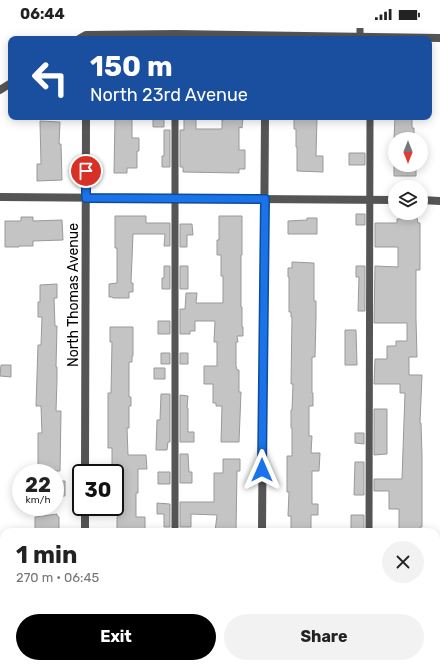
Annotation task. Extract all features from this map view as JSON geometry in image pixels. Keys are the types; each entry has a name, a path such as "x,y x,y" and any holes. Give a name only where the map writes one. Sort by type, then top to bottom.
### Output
{"street":[{"path":"84,35 175,36 360,32"},
{"name":"North Thomas Avenue","path":"85,464 86,120"},
{"path":"262,528 265,120"},
{"path":"0,197 388,200"},
{"path":"428,200 440,201"},
{"path":"85,516 85,528"}],"lane":[{"path":"175,120 175,528"},
{"path":"370,120 370,528"}],"building":[{"path":"115,120 132,120 132,138 139,138 137,168 127,168 127,173 114,173"},
{"path":"153,120 164,120 164,127 153,127"},
{"path":"184,120 196,120 196,129 222,129 222,120 243,120 242,128 239,127 239,150 245,150 245,169 239,169 239,173 183,172 183,167 180,167 180,130 184,130"},
{"path":"294,120 317,120 316,156 323,156 323,172 297,171 296,129 294,129"},
{"path":"395,120 412,120 412,128 414,128 414,132 394,132"},
{"path":"40,121 60,122 59,144 61,144 62,180 37,181 37,164 41,164"},
{"path":"164,130 170,130 170,167 162,167 162,156 164,156"},
{"path":"349,153 365,153 365,165 349,165"},
{"path":"394,172 416,172 416,176 394,176"},
{"path":"356,214 365,214 365,225 356,225"},
{"path":"115,216 146,216 146,223 170,223 170,246 164,246 165,234 133,234 131,283 133,283 133,292 129,292 129,298 109,297 109,284 117,283"},
{"path":"219,216 242,216 241,307 243,336 237,336 238,342 236,342 236,366 237,370 239,370 239,392 241,392 239,442 221,442 222,406 216,406 216,403 213,403 213,384 204,384 204,366 217,366 217,342 214,342 215,321 195,321 195,331 190,331 190,334 180,334 180,309 185,309 186,293 197,293 196,303 223,303 221,255 217,255 217,240 219,240"},
{"path":"21,217 33,217 33,221 62,220 63,240 33,241 33,246 5,247 5,221 21,221"},
{"path":"307,218 317,218 317,234 288,234 288,221 307,220"},
{"path":"397,220 417,220 418,223 420,223 420,270 416,270 417,357 409,357 409,375 422,375 420,423 422,456 422,527 420,528 399,528 399,509 389,509 389,491 374,491 374,479 402,479 405,393 400,393 400,384 374,384 375,359 387,359 387,346 396,346 396,341 407,341 407,323 374,323 375,266 398,267 398,247 375,247 375,223 397,223"},
{"path":"180,224 192,224 193,235 187,235 187,247 180,247"},
{"path":"292,262 314,263 314,301 316,301 315,357 312,357 313,406 309,406 309,436 312,436 311,453 320,453 319,471 312,471 312,504 318,504 318,515 311,515 311,528 291,528 291,516 288,516 289,492 287,492 287,456 292,456 291,410 293,384 291,384 292,317 291,312 289,312 288,268 292,268"},
{"path":"164,266 170,266 170,289 162,289"},
{"path":"180,266 188,266 188,289 180,289"},
{"path":"356,266 365,266 365,311 358,311 359,277 356,277"},
{"path":"57,284 57,298 54,298 55,326 57,326 56,411 61,411 60,464 38,464 38,433 42,433 41,406 36,406 38,345 41,345 42,317 38,317 40,285"},
{"path":"158,321 170,321 170,334 158,334"},
{"path":"110,327 133,327 133,356 132,362 129,362 129,397 131,397 131,406 129,406 129,428 127,428 128,455 146,455 147,469 138,469 138,493 136,493 136,517 145,517 145,528 117,528 117,517 124,516 124,464 112,464 112,448 108,448 108,393 111,393 112,342 110,342"},
{"path":"345,330 356,330 357,365 345,365"},
{"path":"161,353 170,353 170,364 161,364"},
{"path":"180,353 188,353 188,364 180,364"},
{"path":"1,365 11,365 11,377 0,376"},
{"path":"154,368 165,368 165,379 154,379"},
{"path":"161,394 170,394 170,442 168,442 167,450 156,450 157,420 160,420"},
{"path":"180,395 188,396 188,432 194,432 194,442 180,442"},
{"path":"374,409 387,409 387,454 374,455"},
{"path":"355,433 364,433 364,444 355,443"},
{"path":"180,454 188,454 189,472 192,472 192,483 180,483"},
{"path":"223,459 240,459 240,471 237,471 236,528 215,528 217,515 191,514 191,527 180,527 180,502 214,502 214,473 223,473"},
{"path":"355,462 364,462 364,495 354,495"},
{"path":"158,472 170,472 170,484 158,484"},
{"path":"64,481 65,481 64,496"},
{"path":"157,503 170,504 170,527 164,527 164,514 157,514"},
{"path":"351,515 364,515 364,528 351,528"},
{"path":"35,517 59,517 59,528 35,528"}],"route":[{"path":"86,171 86,198 265,199 262,470"}]}
